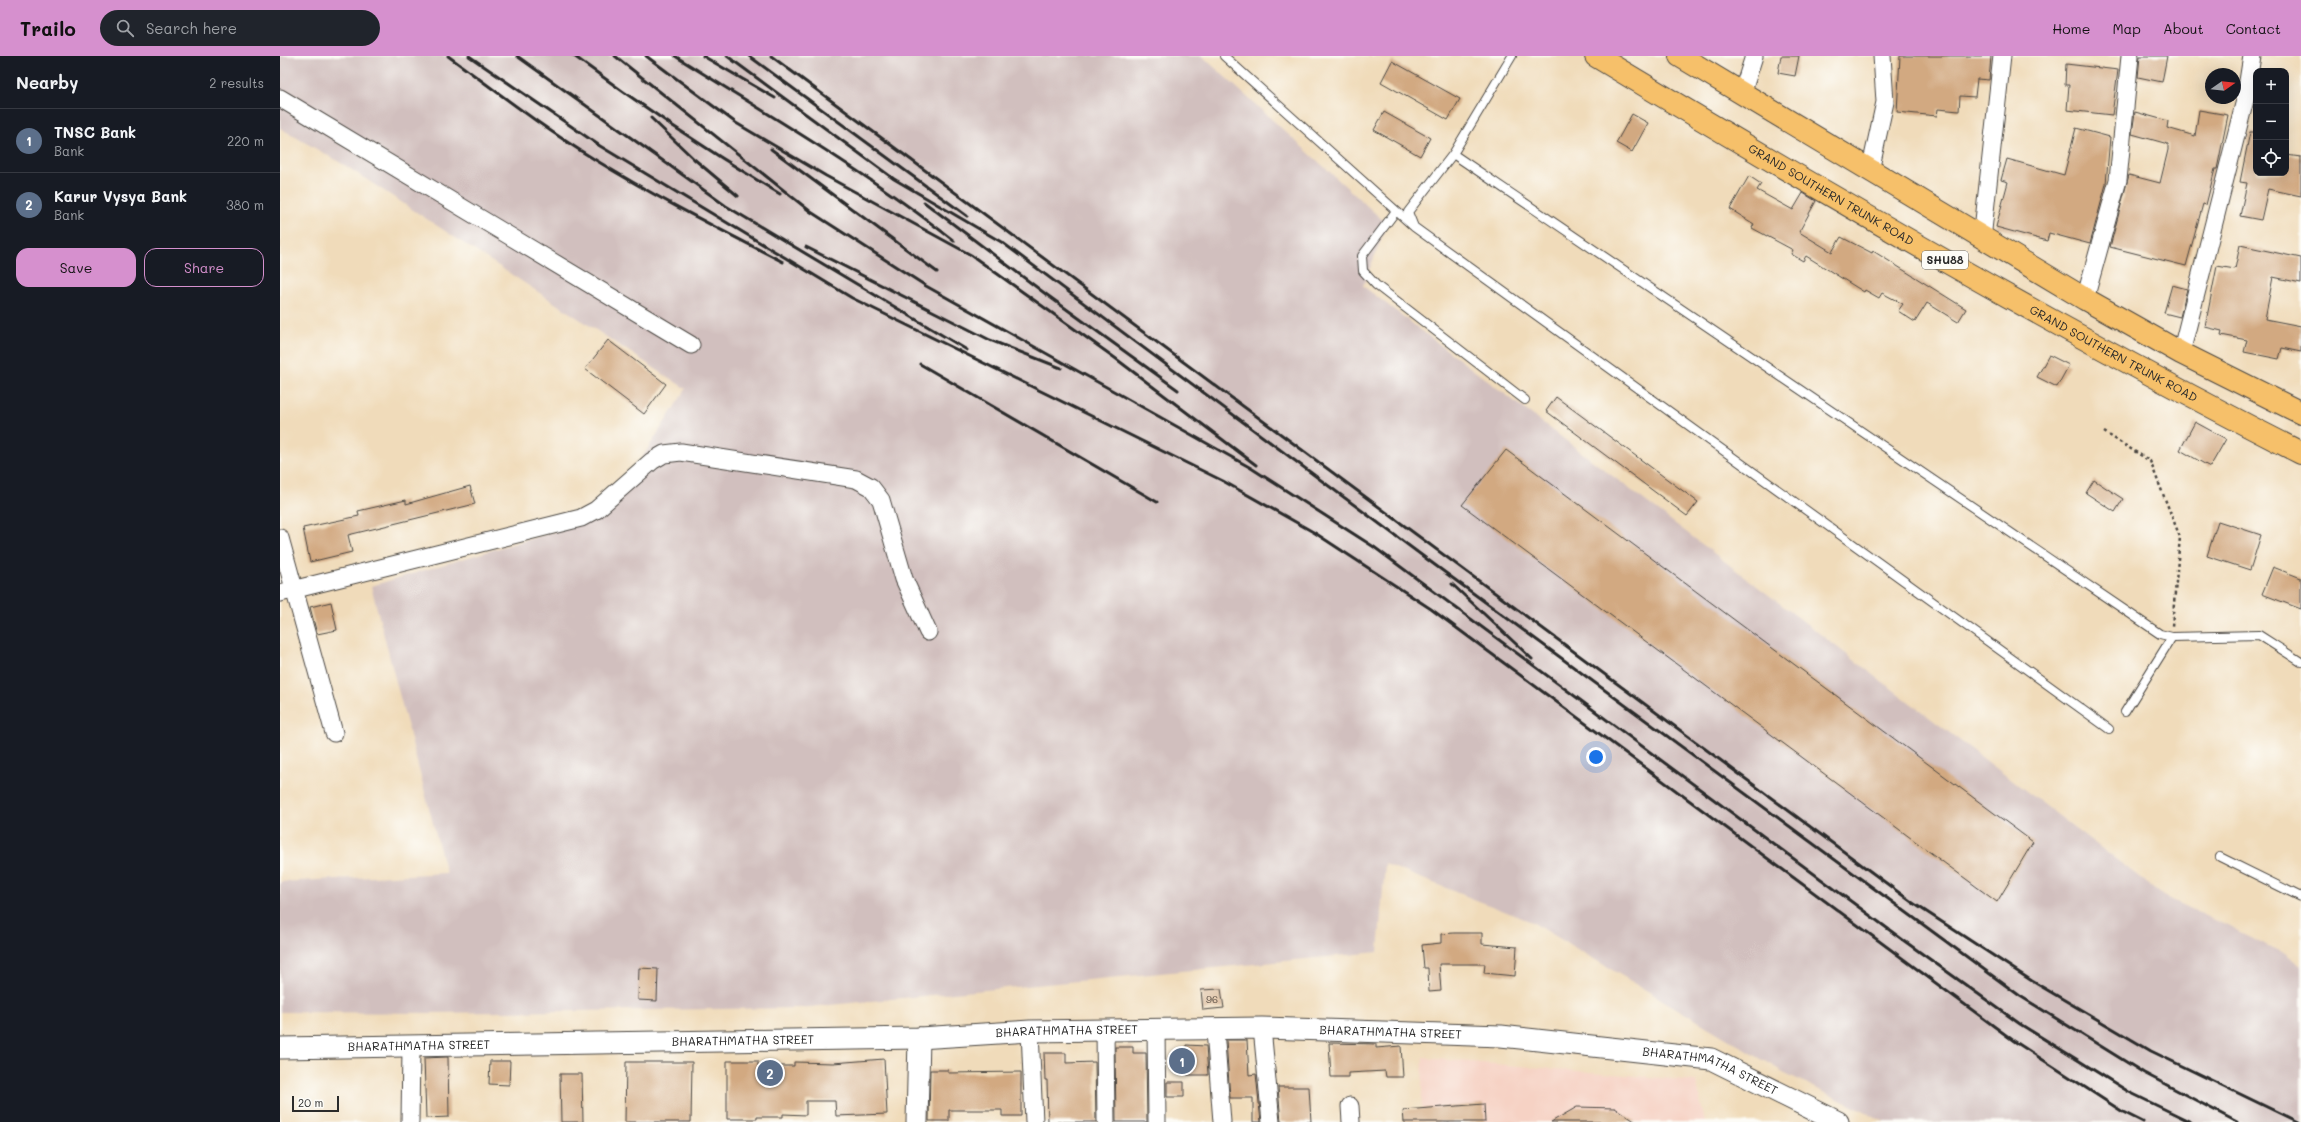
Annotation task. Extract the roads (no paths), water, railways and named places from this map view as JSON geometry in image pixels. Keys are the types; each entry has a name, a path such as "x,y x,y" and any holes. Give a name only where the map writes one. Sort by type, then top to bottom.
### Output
{"main road":[{"name":"GRAND SOUTHERN TRUNK ROAD","path":"1596,56 1730,136 2006,296 2301,453"},
{"name":"SHU88","path":"1680,56 2084,299 2181,353 2300,410"}],"street":[{"path":"1742,94 1754,56"},
{"path":"1870,171 1885,102 1882,56"},
{"path":"1982,239 2002,56"},
{"path":"2084,299 2118,180 2130,56"},
{"path":"2181,353 2245,100 2252,56"},
{"path":"280,98 691,345"},
{"path":"288,592 581,518 596,510 652,461 664,454 681,452 856,479 872,487 881,500 904,579 928,632"},
{"path":"280,538 288,592 334,733"},
{"path":"1262,1028 1271,1122"},
{"name":"BHARATHMATHA STREET","path":"280,1048 411,1048 918,1038 1030,1030 1215,1030 1262,1028 1501,1036 1711,1059 1838,1122"},
{"path":"1156,1029 1157,1122"},
{"path":"1030,1030 1034,1122"},
{"path":"1105,1030 1106,1122"},
{"path":"1215,1030 1222,1122"},
{"path":"917,1122 918,1038"},
{"path":"410,1122 411,1048"}],"lane":[{"path":"1224,56 1414,227 2109,729"},
{"path":"1414,227 1408,212 1453,154 1512,56"},
{"path":"1453,154 2160,634 2172,637 2259,635 2301,662"},
{"path":"1396,211 1362,256 1363,271 1376,285 1525,400"},
{"path":"2125,712 2172,637"},
{"path":"2220,857 2301,897"}],"railway":[{"path":"448,56 538,122 594,159 664,200 783,262"},
{"path":"469,56 600,146 852,298 1223,481 1315,533 1431,609 2014,1041 2123,1112 2143,1122"},
{"path":"517,56 726,206 967,350"},
{"path":"574,56 675,127 780,194"},
{"path":"615,56 811,212 926,286 1251,468 1374,547 1903,940 2020,1024 2129,1092 2191,1122"},
{"path":"646,56 736,123 826,176 971,255 1115,358 1256,465"},
{"path":"675,56 782,122 887,191 954,241"},
{"path":"703,56 775,98"},
{"path":"727,56 894,179 1003,243 1424,557 2020,996 2144,1073 2237,1122"},
{"path":"749,56 967,216"},
{"path":"771,56 1913,903 2032,981 2151,1051 2298,1122"},
{"path":"651,118 694,159 738,196"},
{"path":"771,149 937,272"},
{"path":"924,202 1047,295 1178,390"},
{"path":"806,247 990,340 1061,368"},
{"path":"920,364 1157,502"},
{"path":"1452,584 1532,659"}],"place":[{"name":"TNSC Bank","path":"1182,1061"},
{"name":"Karur Vysya Bank","path":"770,1073"}]}
